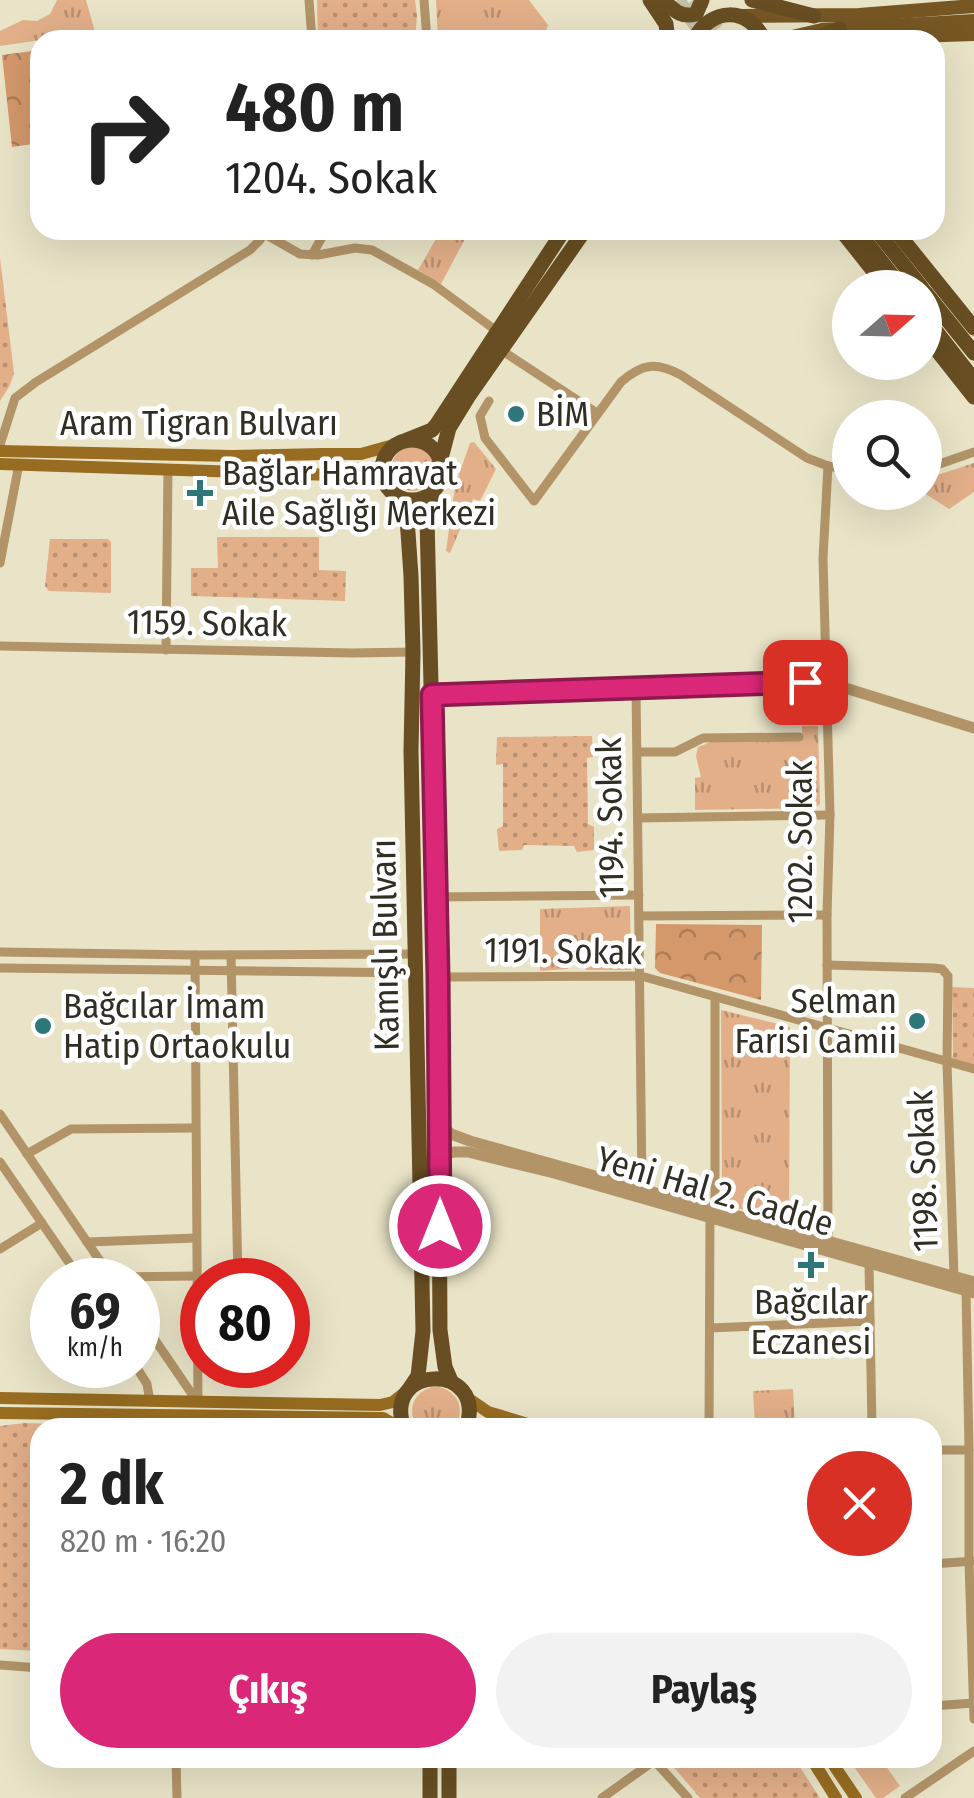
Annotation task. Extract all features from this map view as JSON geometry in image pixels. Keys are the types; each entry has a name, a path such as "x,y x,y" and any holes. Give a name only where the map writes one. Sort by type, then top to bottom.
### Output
{"highway":[{"path":"650,0 667,30"},
{"path":"662,0 687,16 696,14 702,0"},
{"path":"662,0 684,30"},
{"path":"711,0 729,15 756,25 759,30"},
{"path":"752,0 814,16"},
{"path":"699,30 705,23 729,15"},
{"path":"835,30 839,28"},
{"path":"500,327 510,296 546,240"},
{"path":"557,240 438,424 402,442 384,458 383,478 387,487 401,498 418,500 432,492 440,478 440,462 450,428 468,396 577,240"},
{"path":"849,240 873,270"},
{"path":"864,240 888,270"},
{"path":"884,240 907,270"},
{"path":"902,240 973,327"},
{"path":"942,314 974,354"},
{"path":"942,339 974,380"},
{"path":"942,356 974,394"},
{"path":"402,442 424,442 440,462"},
{"name":"Kamışlı Bulvarı","path":"432,492 427,518 438,976 440,1330 451,1381"},
{"name":"Kamışlı Bulvarı","path":"401,498 409,537 413,652 411,751 423,1331 418,1376 401,1408 402,1418"},
{"path":"410,1388 429,1378 451,1381 466,1396 470,1418"},
{"path":"430,1768 430,1798"},
{"path":"448,1768 449,1798"}],"main road":[{"path":"946,8 965,0"},
{"path":"729,15 814,16 974,6"},
{"path":"889,13 907,30"},
{"path":"822,30 889,13 974,22"},
{"path":"778,30 780,22 793,16"},
{"path":"945,35 974,34"},
{"name":"Aram Tigran Bulvarı","path":"0,448 233,456 361,454 402,442"},
{"path":"0,464 364,476 387,487"},
{"path":"0,1398 380,1404 393,1402 410,1388"},
{"path":"466,1396 488,1412 508,1418"},
{"path":"0,1412 383,1418"},
{"path":"818,1768 836,1798"},
{"path":"836,1768 856,1798"}],"street":[{"path":"309,0 311,30"},
{"path":"424,0 426,30"},
{"path":"0,448 16,398 250,250 258,240"},
{"path":"277,240 300,254 372,250 500,327"},
{"path":"312,255 320,240"},
{"path":"501,350 598,413"},
{"path":"489,400 480,416 485,438 534,501 621,382 646,367 663,366 681,375 807,458 832,467"},
{"path":"942,463 974,452"},
{"path":"0,563 19,464"},
{"name":"1202. Sokak","path":"828,466 823,558 830,815 826,915 828,1240"},
{"path":"166,650 168,469"},
{"name":"1159. Sokak","path":"0,646 413,652"},
{"path":"432,695 826,682 974,728"},
{"name":"1194. Sokak","path":"636,687 642,1188"},
{"path":"638,752 675,752 703,738 799,737"},
{"path":"639,818 830,815"},
{"path":"436,897 639,895"},
{"path":"639,916 826,915"},
{"path":"0,952 416,954"},
{"path":"195,955 196,1258"},
{"path":"232,955 238,1258"},
{"name":"1198. Sokak","path":"827,964 942,969 948,976 954,1277"},
{"path":"0,968 416,973"},
{"name":"1191. Sokak","path":"438,976 641,976 974,1070"},
{"path":"709,1418 715,996"},
{"path":"0,1114 98,1258"},
{"path":"440,1124 470,1141 642,1188 712,1213 828,1240 954,1277 971,1289 974,1719"},
{"path":"26,1154 71,1129 195,1128"},
{"name":"Yeni Hal 2. Cadde","path":"440,1156 468,1152 554,1173 712,1213 870,1264 971,1289"},
{"path":"0,1162 66,1258"},
{"path":"0,1249 42,1223"},
{"path":"86,1242 196,1238"},
{"path":"870,1264 872,1418"},
{"path":"710,1328 870,1321"},
{"path":"160,1347 198,1402"},
{"path":"148,1388 150,1402"},
{"path":"198,1388 198,1402"},
{"path":"942,1450 970,1450"},
{"path":"942,1563 971,1562"},
{"path":"0,1665 30,1667"},
{"path":"942,1705 974,1703"},
{"path":"905,1798 974,1751"},
{"path":"176,1768 177,1798"},
{"path":"602,1798 641,1768"},
{"path":"661,1768 688,1798"}],"green space":[{"path":"57,0 86,0 94,30 30,30 30,42 0,46 0,31 23,20 37,21 50,14"},
{"path":"317,0 415,0 416,30 318,30"},
{"path":"436,0 529,0 548,25 546,30 438,30"},
{"path":"30,51 30,144 12,147 2,55"},
{"path":"435,240 464,240 441,284 418,270"},
{"path":"0,258 14,373 0,401"},
{"path":"474,442 496,469 480,501 473,499 450,553 446,551 455,486 470,443"},
{"path":"413,447 429,453 435,469 429,485 413,491 397,485 391,469 397,453"},
{"path":"974,463 974,492 949,509 942,505 942,473"},
{"path":"217,537 319,537 319,570 346,571 345,601 191,596 191,568 218,568"},
{"path":"50,539 108,539 111,593 49,591 45,586"},
{"path":"802,726 818,726 820,804 815,808 695,810 695,778 701,777 698,747 711,742 802,738"},
{"path":"592,736 593,757 587,758 588,824 594,827 594,850 577,852 574,846 524,845 522,850 499,851 497,829 503,826 503,764 496,765 497,737"},
{"path":"630,906 631,970 586,970 584,960 570,961 568,969 540,971 540,909"},
{"path":"656,924 762,925 761,1000 660,973 655,968"},
{"path":"952,987 974,988 974,1068 951,1064"},
{"path":"721,1010 790,1027 789,1222 722,1204"},
{"path":"436,1386 455,1396 460,1407 459,1418 413,1418 414,1401"},
{"path":"793,1389 795,1418 754,1418 753,1391"},
{"path":"30,1423 30,1651 0,1649 0,1426"},
{"path":"674,1768 800,1768 820,1798 700,1798"},
{"path":"855,1768 887,1768 900,1786 883,1798 876,1798"}],"tunnel":[{"path":"677,0 700,30"},
{"path":"693,0 717,30"}],"place":[{"name":"BİM","path":"516,414"},
{"name":"Bağlar Hamravat Aile Sağlığı Merkezi","path":"200,493"},
{"name":"Selman Farisi Camii","path":"917,1021"},
{"name":"Bağcılar İmam Hatip Ortaokulu","path":"43,1026"},
{"name":"Bağcılar Eczanesi","path":"811,1265"}],"route":[{"path":"440,1226 432,695 805,682"}]}
